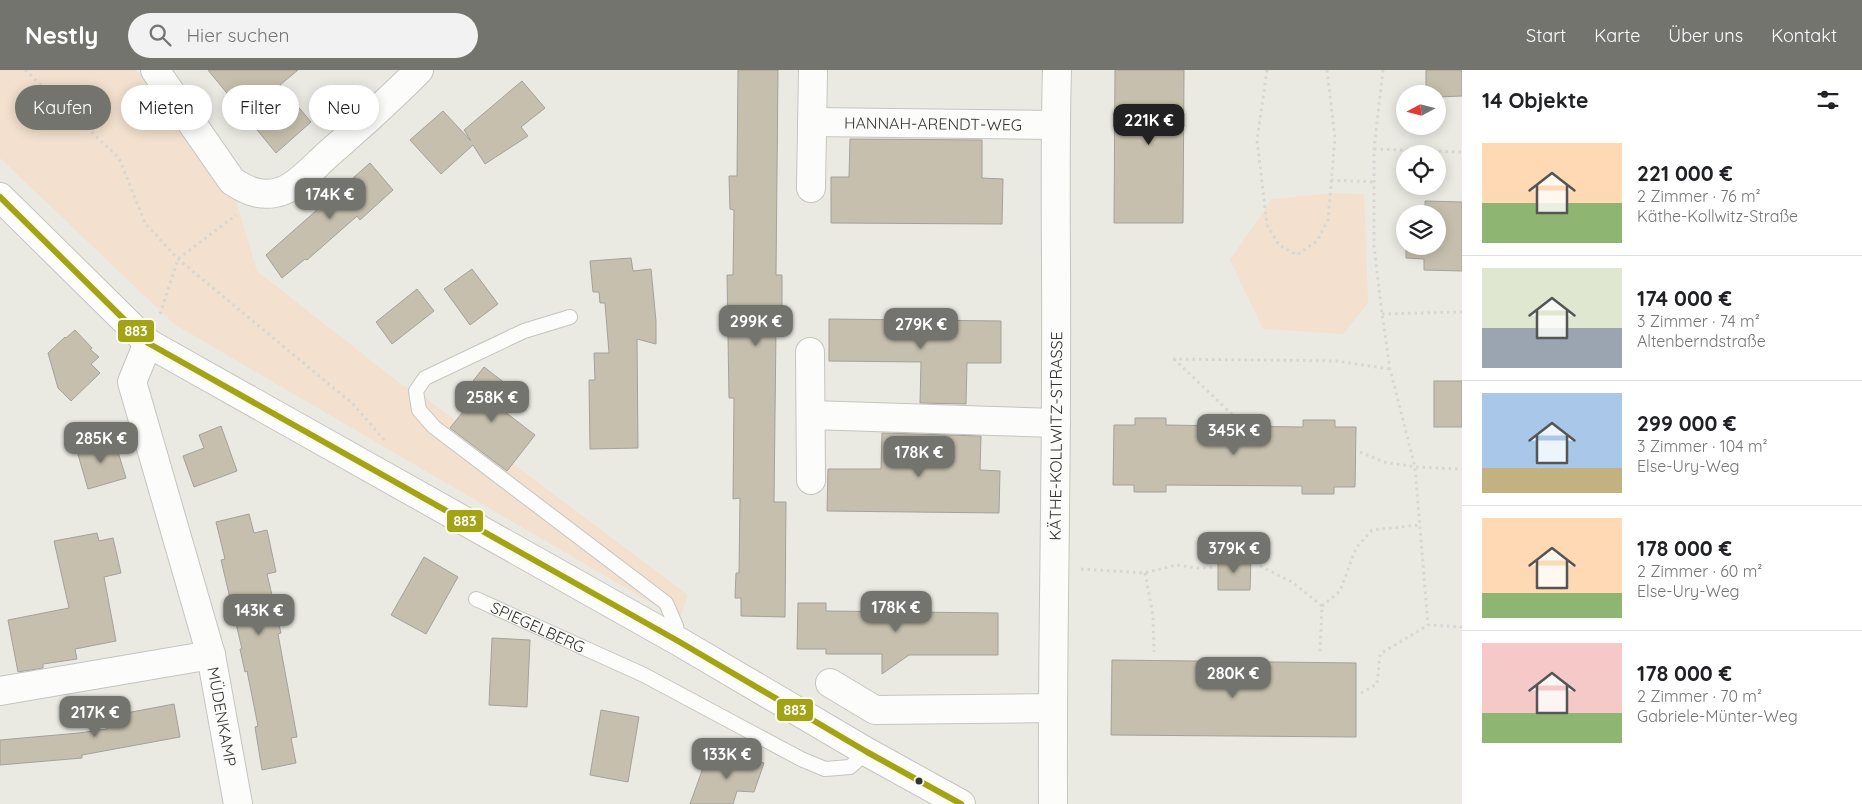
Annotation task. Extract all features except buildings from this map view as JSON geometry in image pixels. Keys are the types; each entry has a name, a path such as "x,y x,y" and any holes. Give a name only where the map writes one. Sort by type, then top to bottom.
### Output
{"street":[{"path":"154,70 232,181 246,190 263,194 282,191 304,176 400,90 418,70"},
{"path":"811,188 813,70"},
{"name":"KÄTHE-KOLLWITZ-STRASSE","path":"1053,804 1053,567 1056,423 1055,125 1057,70"},
{"name":"HANNAH-ARENDT-WEG","path":"812,122 1055,125"},
{"path":"0,197 148,343 678,641 867,752 961,804"},
{"name":"MÜDENKAMP","path":"148,343 132,382 211,656 238,804"},
{"path":"810,352 810,480"},
{"path":"811,415 1056,423"},
{"path":"0,690 211,656"},
{"path":"830,683 875,710 1053,708"}],"lane":[{"path":"570,317 524,331 425,378 416,391 419,410 434,426 666,602 676,626 678,641"},
{"name":"SPIEGELBERG","path":"476,599 644,675 800,759 825,769 850,767 867,752"}],"path":[{"path":"25,70 119,158 145,223 178,259 353,404 392,449"},
{"path":"1267,70 1257,140 1267,225 1279,245 1297,255 1317,241 1328,220 1336,138 1327,70"},
{"path":"1384,70 1374,149 1374,246 1390,368 1415,467 1428,625"},
{"path":"1374,149 1462,152"},
{"path":"1332,180 1374,182"},
{"path":"164,305 178,259 263,194"},
{"path":"1382,314 1462,312"},
{"path":"1240,422 1173,359 1336,362 1390,368"},
{"path":"1360,452 1384,462 1415,467 1462,469"},
{"path":"1320,653 1322,606 1340,592 1356,548 1372,530 1419,525"},
{"path":"1053,567 1145,573 1176,565 1198,568 1216,566"},
{"path":"1260,566 1292,582 1322,606"},
{"path":"1145,573 1153,615 1154,652"},
{"path":"1361,693 1377,684 1380,654 1428,625 1462,627"}],"shaded area":[{"path":"0,70 136,70 148,85 121,85 121,130 182,130 235,198 257,271 402,385 416,391 688,595 679,619 174,324 0,158"},
{"path":"1337,193 1364,194 1368,303 1343,334 1263,329 1230,260 1272,199"}],"transit line":[{"name":"883","path":"0,197 148,343 678,641 867,752 961,804"}]}
